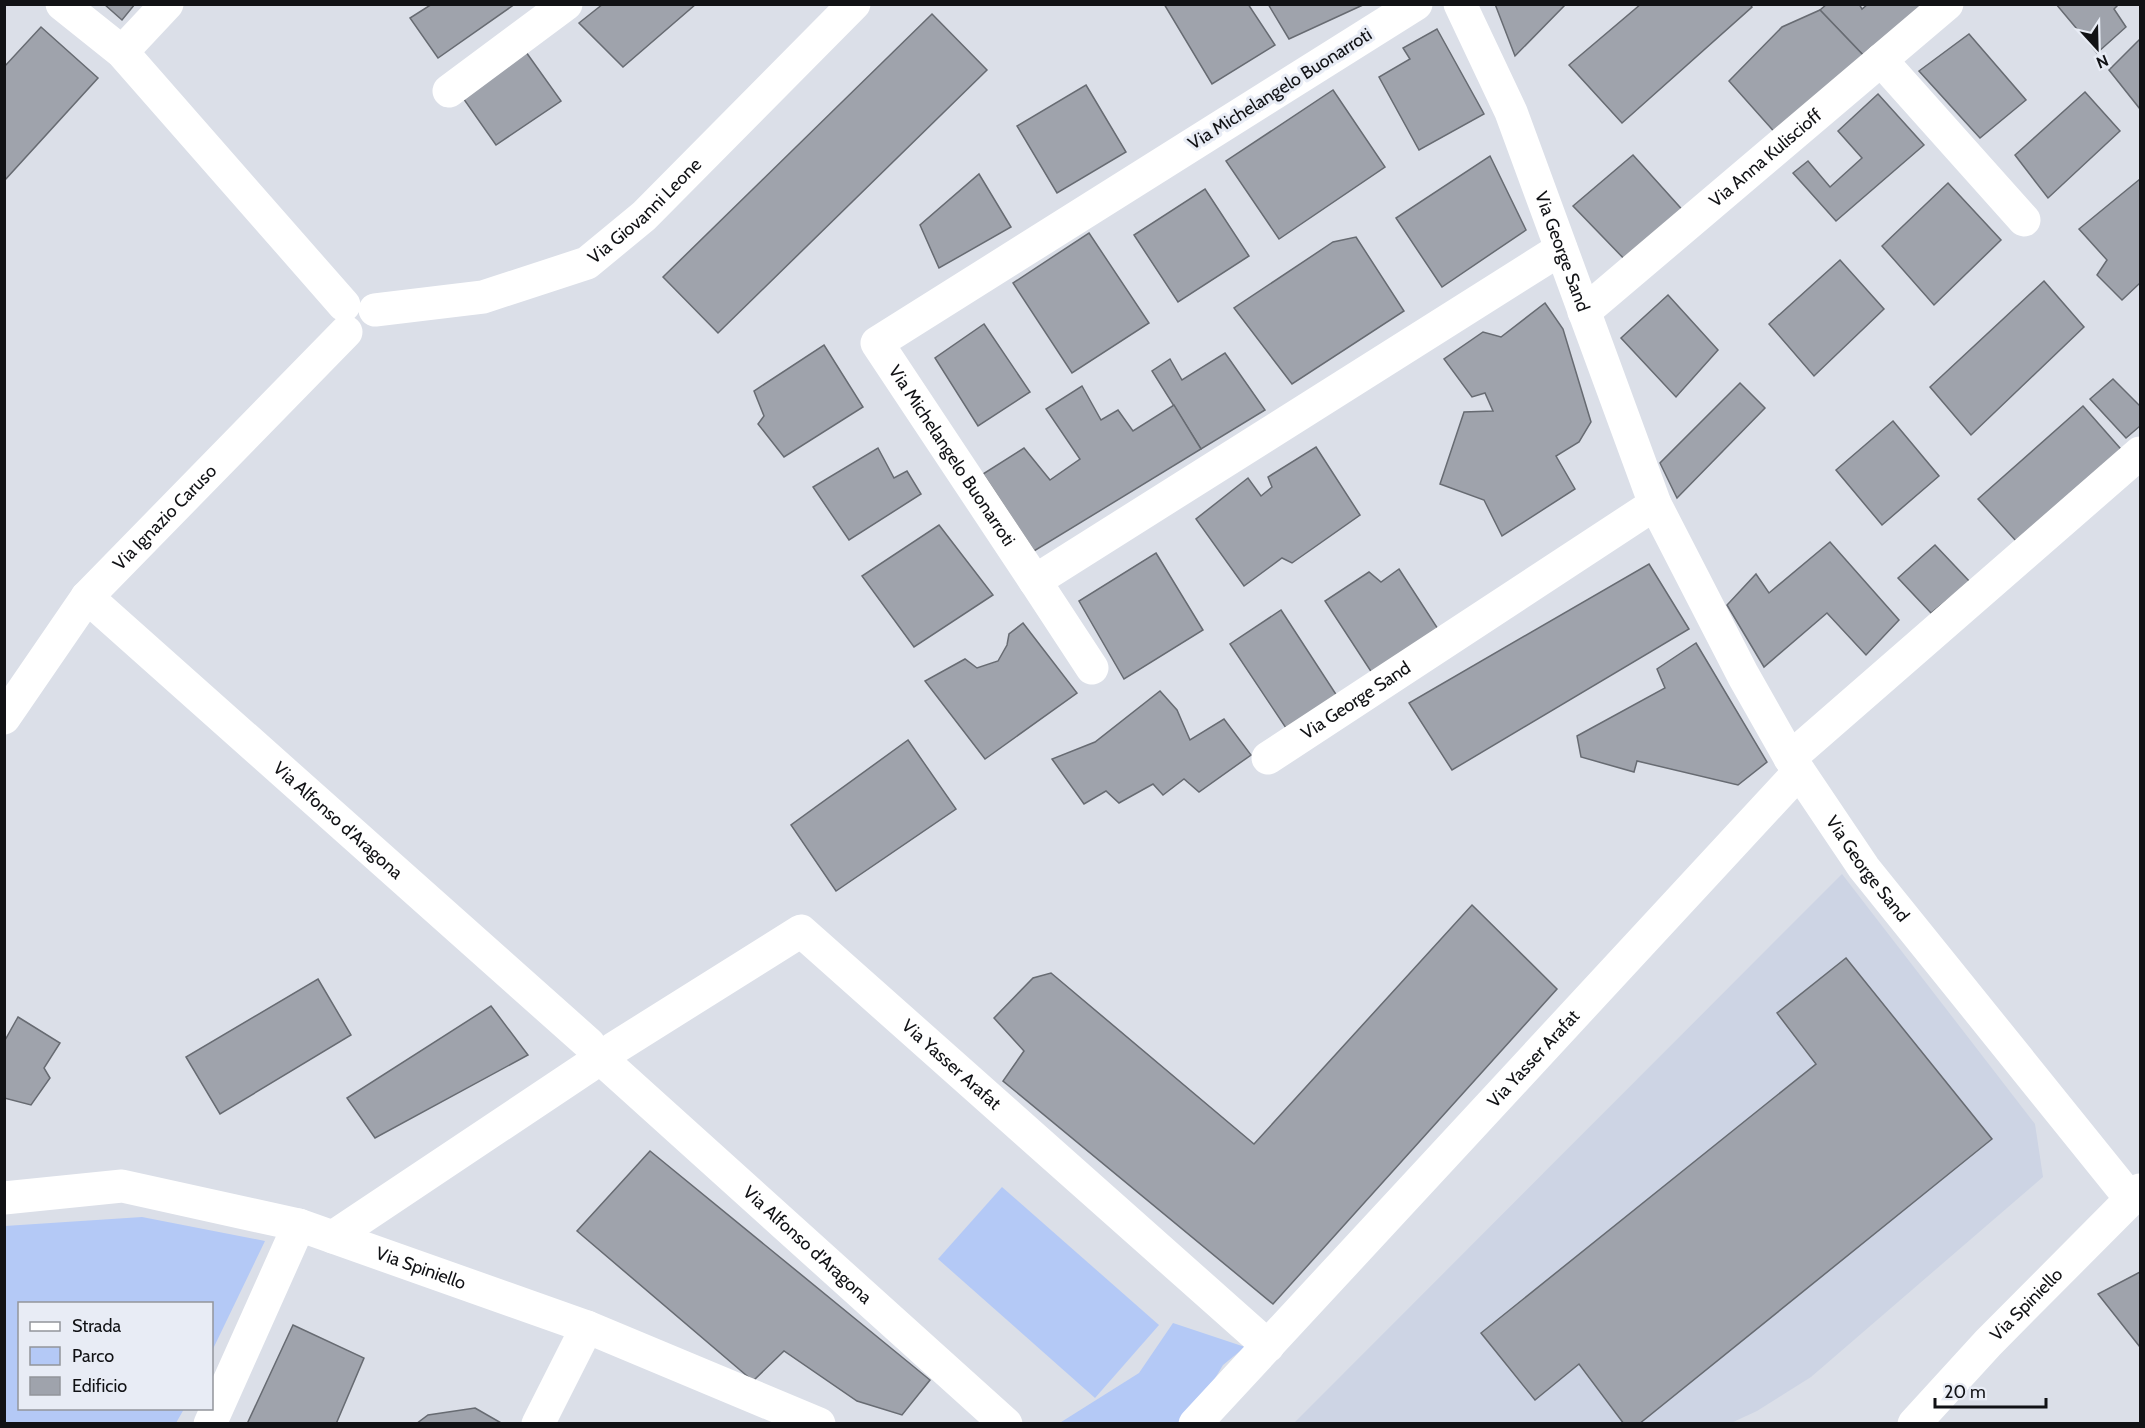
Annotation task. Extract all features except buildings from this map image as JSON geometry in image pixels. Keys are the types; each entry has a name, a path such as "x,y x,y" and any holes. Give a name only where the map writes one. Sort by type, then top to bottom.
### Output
{"street":[{"path":"62,4 122,52 355,316"},
{"path":"122,52 167,4"},
{"path":"449,91 566,4"},
{"name":"Via Giovanni Leone","path":"355,316 483,297 587,263 644,216 854,4"},
{"name":"Via Michelangelo Buonarroti","path":"1035,580 877,343 1416,4"},
{"name":"Via George Sand","path":"1460,4 1511,112 1655,504 1743,675 1795,765 1864,868 2135,1194"},
{"name":"Via Anna Kuliscioff","path":"1584,312 1947,4"},
{"path":"1881,60 2024,220"},
{"path":"1092,668 1035,580 1561,249"},
{"name":"Via Ignazio Caruso","path":"4,718 87,597 355,316"},
{"name":"Via Yasser Arafat","path":"1196,1424 1795,765 2140,453"},
{"name":"Via George Sand","path":"1268,758 1655,504"},
{"name":"Via Alfonso d'Aragona","path":"87,597 600,1056 1006,1424"},
{"name":"Via Yasser Arafat","path":"600,1056 801,931 1268,1346"},
{"path":"333,1237 600,1056"},
{"name":"Via Spiniello","path":"4,1198 122,1186 299,1225 587,1327 819,1424"},
{"name":"Via Spiniello","path":"1914,1424 1988,1343 2135,1194"},
{"path":"210,1424 299,1225"},
{"path":"538,1424 587,1327"}],"shaded area":[{"path":"1842,874 2035,1124 2043,1177 1811,1377 1757,1411 1731,1423 1293,1424"}],"green space":[{"path":"1002,1187 1159,1325 1095,1398 938,1259"},
{"path":"142,1217 265,1241 213,1349 213,1302 18,1302 18,1410 183,1410 176,1423 5,1423 5,1226"},
{"path":"1173,1323 1245,1347 1223,1365 1208,1390 1178,1423 1058,1424 1139,1373"}]}
